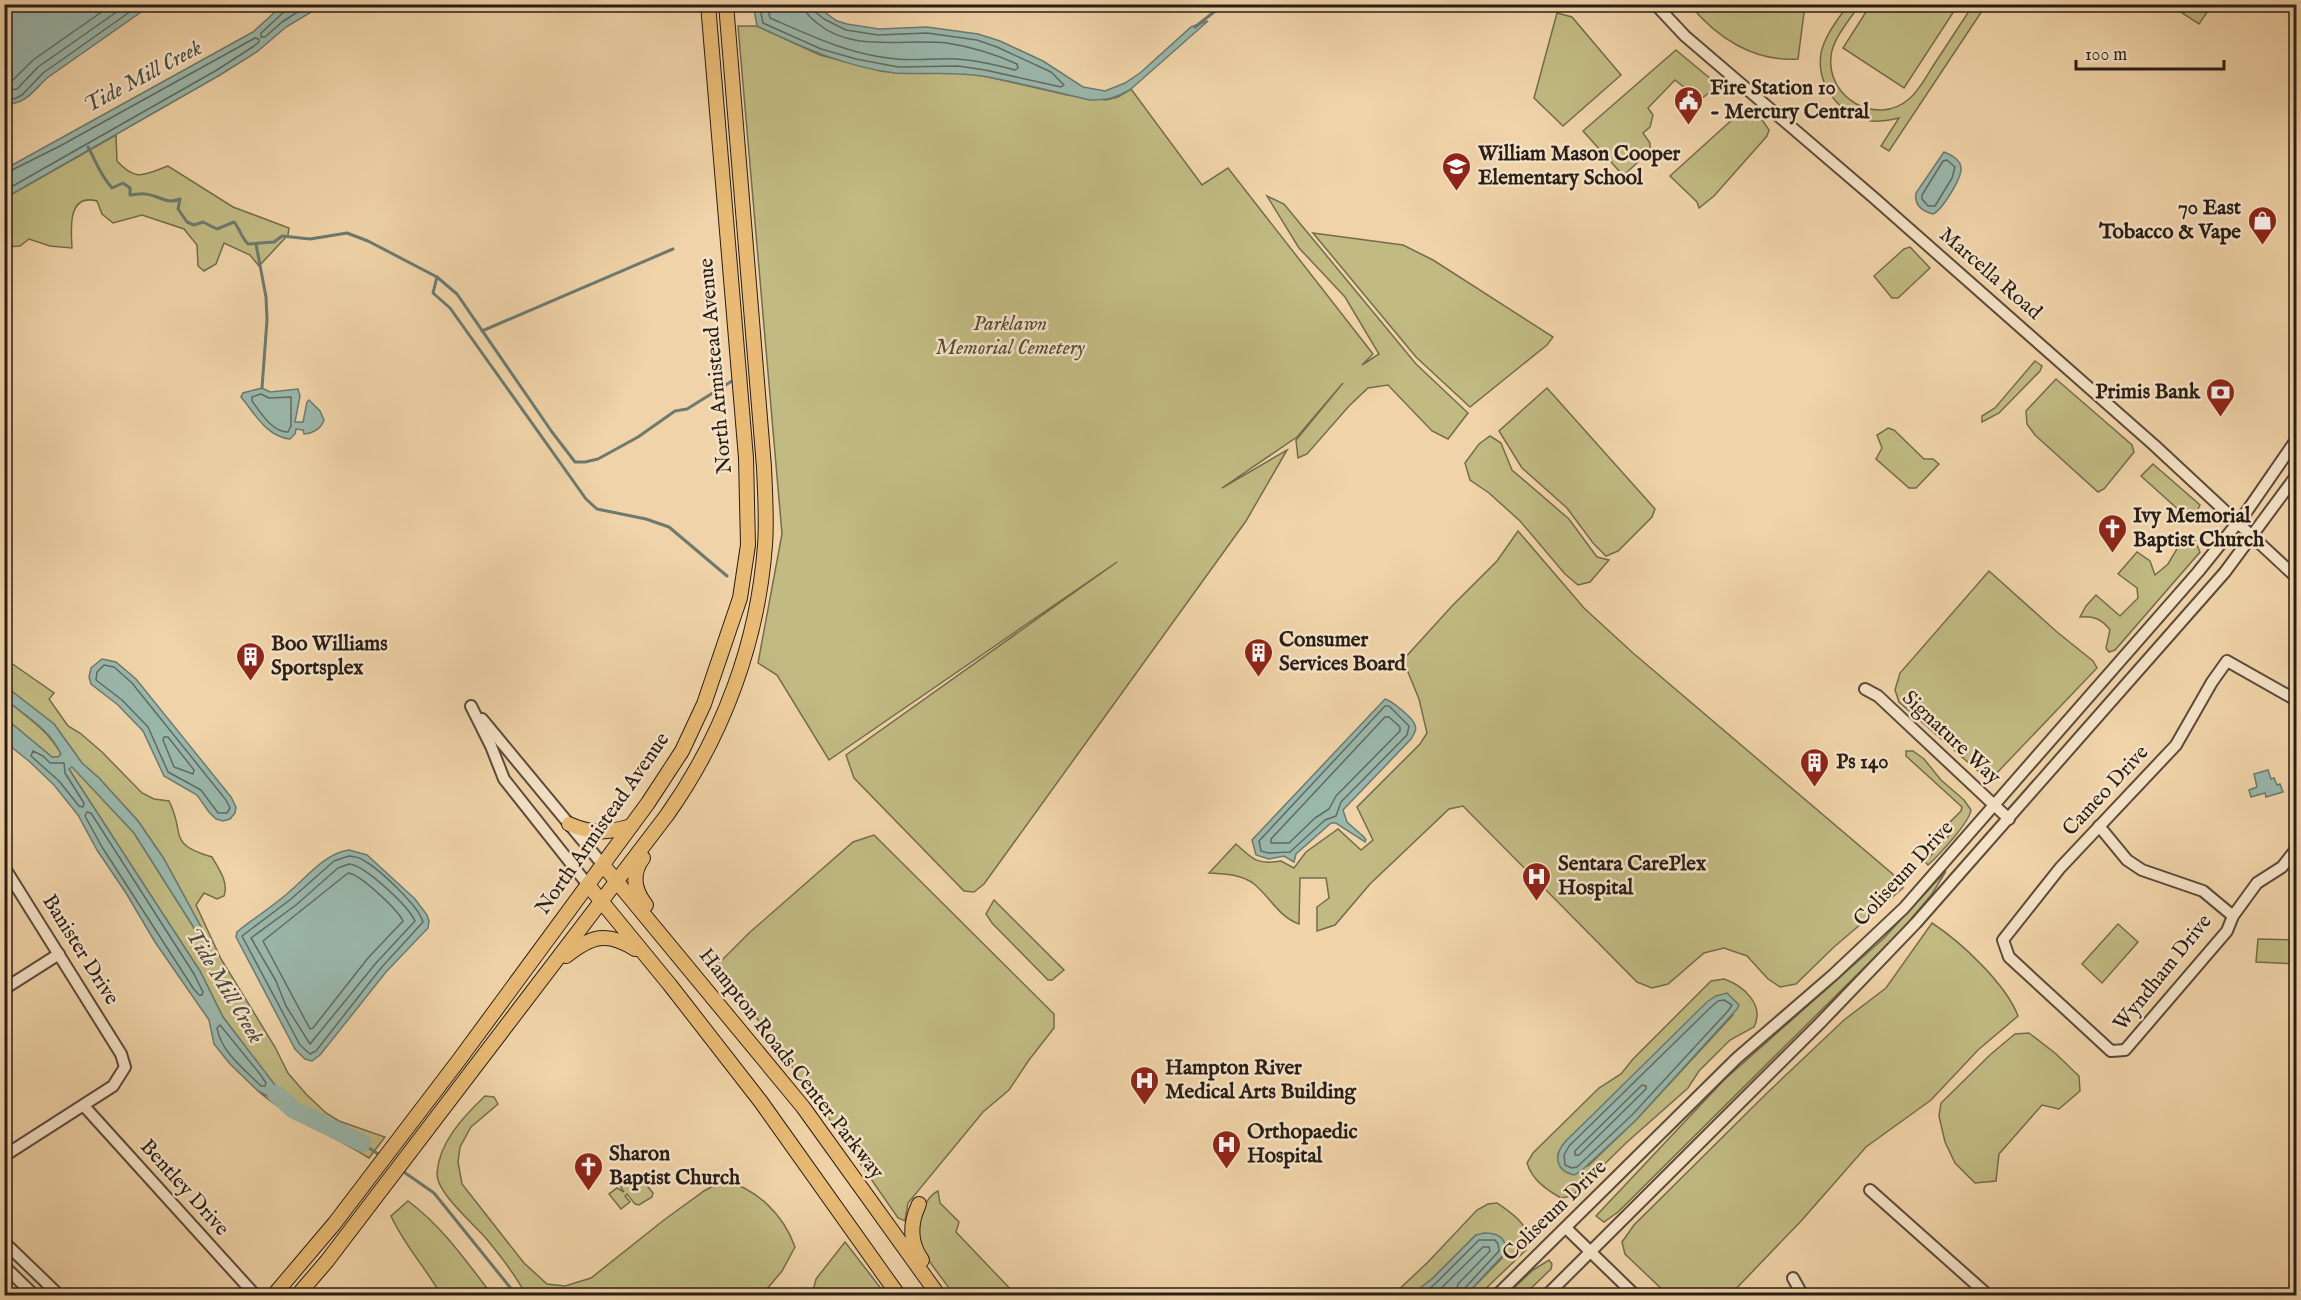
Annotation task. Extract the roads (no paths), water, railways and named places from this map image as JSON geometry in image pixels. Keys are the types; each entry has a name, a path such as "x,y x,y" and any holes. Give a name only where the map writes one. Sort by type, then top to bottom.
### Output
{"main road":[{"name":"North Armistead Avenue","path":"281,1293 459,1060 603,865 672,766 704,705 738,609 748,545 746,458 708,4"},
{"name":"North Armistead Avenue","path":"297,1296 394,1174 658,827 688,783 709,745 740,673 755,615 765,543 764,467 726,4"},
{"path":"569,824 580,829 598,832 631,826"},
{"path":"658,827 646,855 636,869 635,880 638,891 644,902 697,966 728,1015"},
{"name":"Hampton Roads Center Parkway","path":"603,865 803,1107 939,1296"},
{"path":"588,885 768,1110 899,1296"},
{"path":"549,970 586,942 601,938 624,942 645,955"},
{"path":"919,1204 911,1226 912,1240 918,1254 947,1296"}],"street":[{"name":"Marcella Road","path":"1655,4 1685,36 1888,210 2239,522 2296,577"},
{"name":"Coliseum Drive","path":"1497,1296 1737,1058 1833,975 1904,908 2164,612 2239,522 2296,440"},
{"name":"Coliseum Drive","path":"1546,1296 1914,926 2193,610 2254,536 2296,476"},
{"name":"Cameo Drive","path":"2003,940 2060,868 2176,745 2212,682 2227,661 2296,700"},
{"name":"Signature Way","path":"1865,688 1878,696 2009,819"},
{"path":"588,885 504,779 471,706 603,865"},
{"path":"2099,826 2127,860 2142,870 2203,891 2233,916"},
{"name":"Wyndham Drive","path":"2003,940 2009,957 2111,1051 2125,1050 2227,931 2233,916 2257,883 2282,867 2296,849"},
{"name":"Banister Drive","path":"4,867 121,1054 125,1067 121,1076 113,1086 84,1106"},
{"path":"4,988 59,954"},
{"path":"4,1156 84,1106"},
{"name":"Bentley Drive","path":"84,1106 256,1296"},
{"path":"1870,1190 1989,1296"},
{"path":"1566,1228 1636,1296"},
{"path":"4,1242 60,1296"},
{"path":"4,1266 35,1296"},
{"path":"1793,1278 1803,1296"}],"water":[{"path":"284,4 323,5 286,27 258,51 220,75 5,198 5,169 253,32"},
{"path":"4,5 151,5 47,78 23,100 5,104"},
{"path":"753,5 815,5 837,21 847,24 879,29 927,27 978,34 1000,41 1043,61 1083,87 1105,91 1125,83 1140,73 1191,27 1208,21 1131,89 1111,98 1090,100 982,76 895,73 841,61 807,49 757,26"},
{"path":"1944,152 1957,160 1961,168 1955,186 1933,214 1920,207 1916,201 1916,193"},
{"path":"262,388 270,392 298,389 300,396 295,422 303,422 309,400 320,411 323,423 316,430 304,434 303,430 296,429 290,439 275,434 262,424 241,397 243,393"},
{"path":"102,659 116,662 136,679 231,797 236,807 230,819 223,821 216,819 197,795 164,776 143,731 118,705 91,684 89,677 91,668"},
{"path":"5,686 54,724 82,763 99,778 138,821 164,859 206,940 196,931 134,833 72,767 69,769 200,971 223,1017 294,1110 258,1091 230,1064 214,1044 209,1020 155,942 97,850 78,815 54,785 5,742 5,718 52,757 58,757 61,754 44,730 5,699"},
{"path":"1385,699 1410,718 1415,725 1415,730 1411,739 1343,810 1347,822 1364,837 1365,842 1336,823 1331,823 1296,854 1294,862 1284,856 1269,859 1256,855 1252,840"},
{"path":"2268,770 2271,779 2274,778 2277,785 2280,784 2283,792 2266,797 2265,793 2251,797 2249,790 2257,787 2254,774"},
{"path":"349,850 367,855 415,899 427,915 428,928 386,972 320,1055 312,1061 305,1059 295,1049 236,937 237,932 283,897 316,867 332,856"},
{"path":"1727,993 1739,1005 1737,1009 1636,1120 1580,1172 1574,1175 1563,1170 1558,1158 1565,1142 1707,1002"},
{"path":"1484,1233 1503,1239 1506,1252 1466,1295 1411,1295 1432,1279 1476,1235"}],"waterway":[{"name":"Tide Mill Creek","path":"1195,27 1224,4"},
{"path":"88,147 101,173 112,188 123,183 130,188 130,195 150,195 171,201 180,199 178,209 187,222 194,225 203,222 217,229 234,222 248,244 274,242 282,236 310,239 347,233 368,241 437,277 457,294 575,462 598,459 638,437 675,411 687,409 732,381"},
{"path":"256,244 266,297 267,320 262,388"},
{"path":"482,331 673,249"},
{"path":"437,277 433,293 450,308 586,499 597,509 646,519 669,527 727,576"},
{"name":"Tide Mill Creek","path":"276,1094 294,1110 362,1143"},
{"name":"Tide Mill Creek","path":"362,1143 381,1156"},
{"name":"Tide Mill Creek","path":"401,1170 434,1193 517,1296"}],"place":[{"name":"Fire Station 10 - Mercury Central","path":"1689,126"},
{"name":"William Mason Cooper Elementary School","path":"1457,192"},
{"name":"70 East Tobacco & Vape","path":"2262,246"},
{"name":"Primis Bank","path":"2221,418"},
{"name":"Ivy Memorial Baptist Church","path":"2112,554"},
{"name":"Consumer Services Board","path":"1258,678"},
{"name":"Boo Williams Sportsplex","path":"250,682"},
{"name":"Ps 140","path":"1815,788"},
{"name":"Sentara CarePlex Hospital","path":"1537,902"},
{"name":"Hampton River Medical Arts Building","path":"1144,1106"},
{"name":"Orthopaedic Hospital","path":"1226,1170"},
{"name":"Sharon Baptist Church","path":"588,1192"}],"park label":[{"name":"Parklawn Memorial Cemetery","path":"1010,336"}]}
